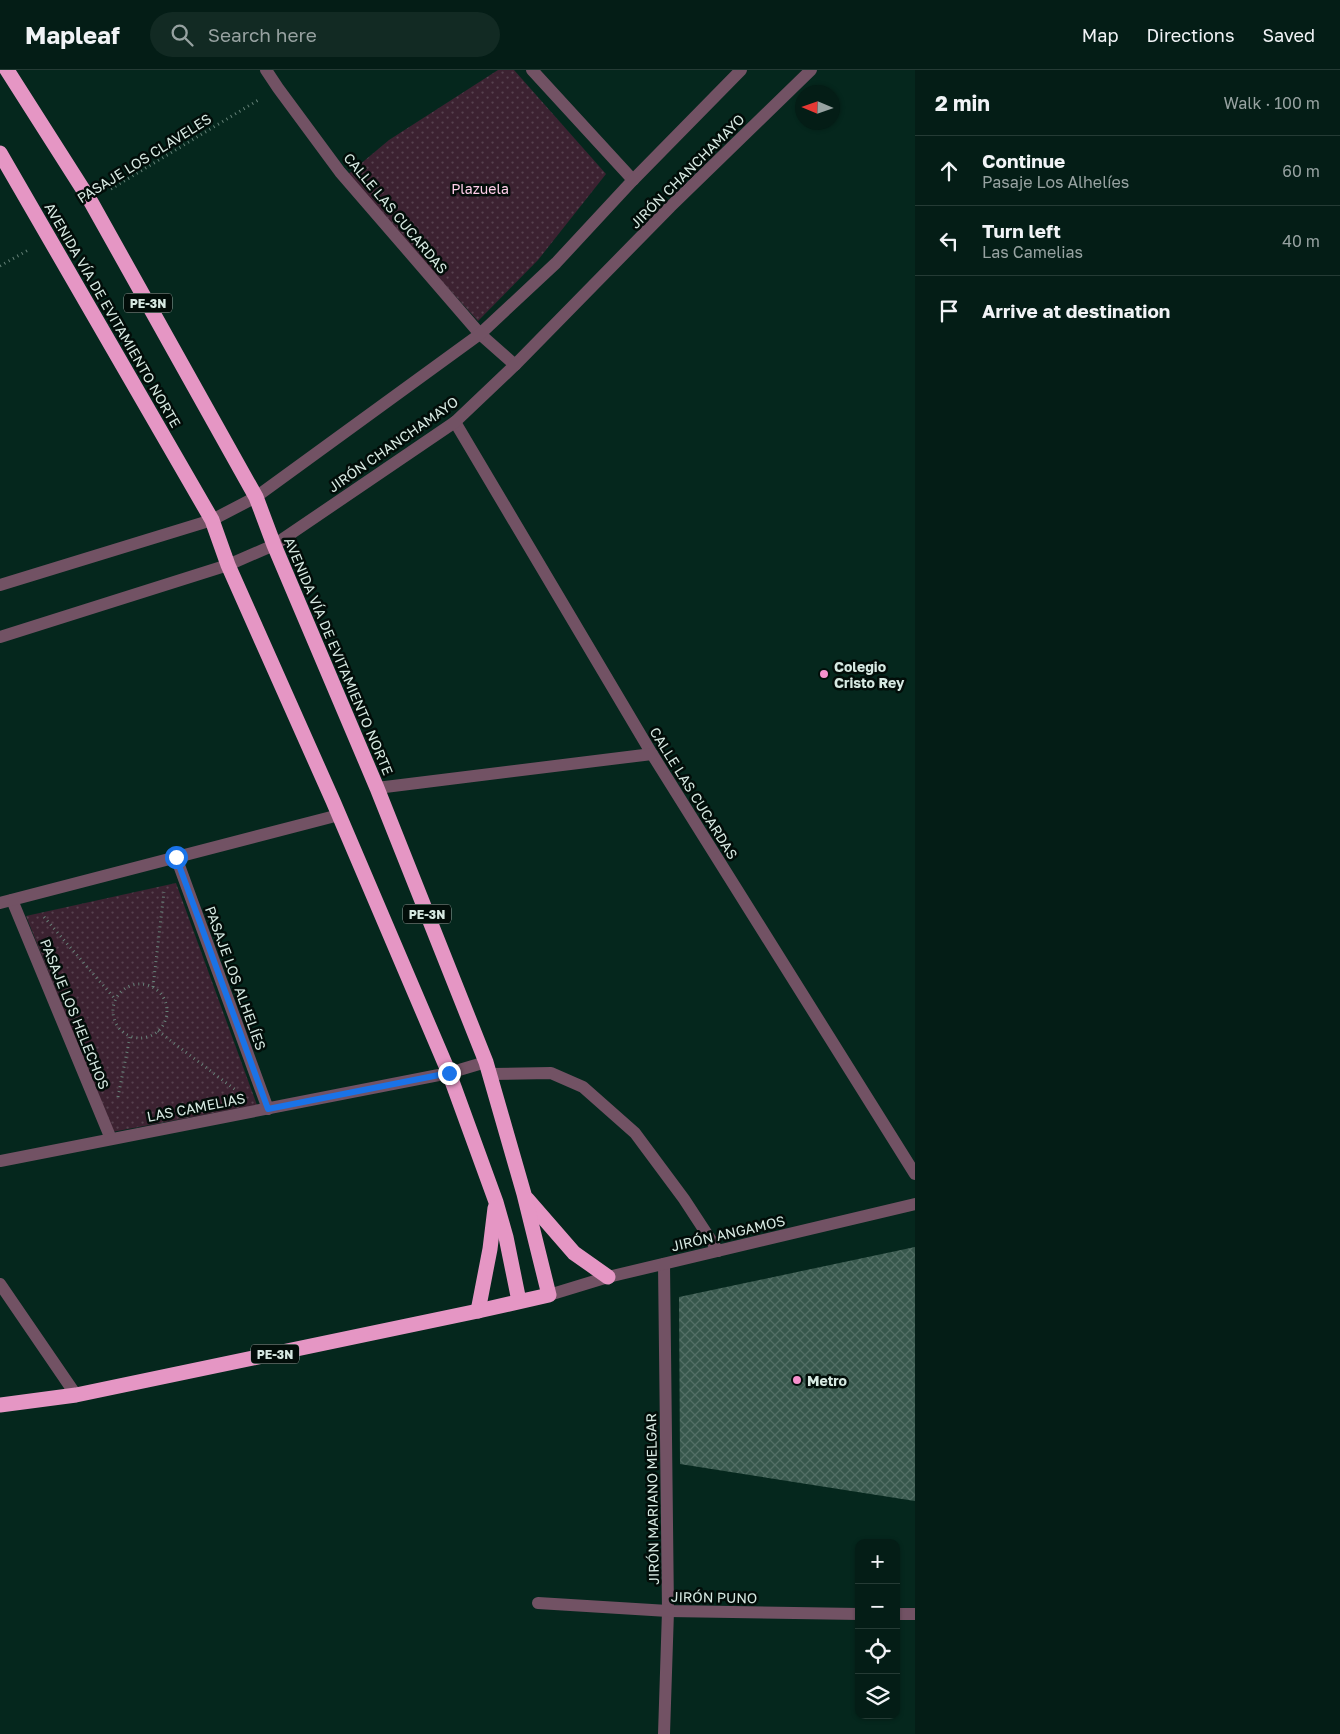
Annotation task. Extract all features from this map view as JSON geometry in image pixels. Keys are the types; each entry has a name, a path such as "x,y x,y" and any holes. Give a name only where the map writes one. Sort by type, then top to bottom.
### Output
{"highway":[{"name":"AVENIDA VÍA DE EVITAMIENTO NORTE","path":"7,70 91,202 256,497 377,788 488,1068 524,1194 549,1295"},
{"name":"AVENIDA VÍA DE EVITAMIENTO NORTE","path":"0,153 212,520 228,564 339,815 449,1073 496,1202 506,1237 519,1301"},
{"path":"524,1194 574,1253 608,1277"},
{"path":"478,1311 490,1249 496,1202"},
{"name":"PE-3N","path":"0,1405 76,1395 549,1295"}],"street":[{"name":"CALLE LAS CUCARDAS","path":"266,70 340,172 480,334 515,365"},
{"path":"532,70 633,180"},
{"path":"0,585 212,520 256,497 480,334 556,263 633,180 740,70"},
{"name":"JIRÓN CHANCHAMAYO","path":"0,637 228,564 274,544 455,422 515,365 670,207 811,70"},
{"name":"CALLE LAS CUCARDAS","path":"455,422 652,754 915,1174"},
{"path":"377,788 652,754"},
{"path":"6,901 339,815"},
{"name":"PASAJE LOS ALHELÍES","path":"172,858 264,1109"},
{"name":"PASAJE LOS HELECHOS","path":"6,901 111,1139"},
{"name":"LAS CAMELIAS","path":"0,1161 449,1073 488,1068 551,1073 583,1087 635,1133 684,1199 718,1251"},
{"name":"JIRÓN ANGAMOS","path":"549,1295 608,1277 915,1204"},
{"name":"JIRÓN MARIANO MELGAR","path":"664,1264 668,1611 664,1734"},
{"path":"0,1284 76,1395"},
{"name":"JIRÓN PUNO","path":"538,1603 668,1611 855,1614"},
{"path":"900,1614 915,1614"}],"path":[{"name":"PASAJE LOS CLAVELES","path":"91,202 278,88"},
{"path":"0,266 50,238"},
{"path":"153,988 172,858"},
{"path":"26,896 115,999"},
{"path":"143,984 153,988 162,996 167,1008 165,1021 158,1032 145,1038 130,1037 120,1031 114,1021 112,1010 115,999 122,990 132,985 143,984"},
{"path":"158,1032 264,1109"},
{"path":"111,1139 130,1037"}],"green space":[{"name":"Plazuela","path":"498,70 514,70 606,174 538,260 478,321 346,176 389,140"},
{"path":"176,883 257,1105 112,1132 26,916"}],"building":[{"name":"Metro","path":"915,1247 915,1501 680,1464 679,1297"}],"place":[{"name":"Colegio Cristo Rey","path":"824,674"},
{"name":"Metro","path":"797,1380"}],"route":[{"path":"176,857 268,1109 449,1073"}]}
